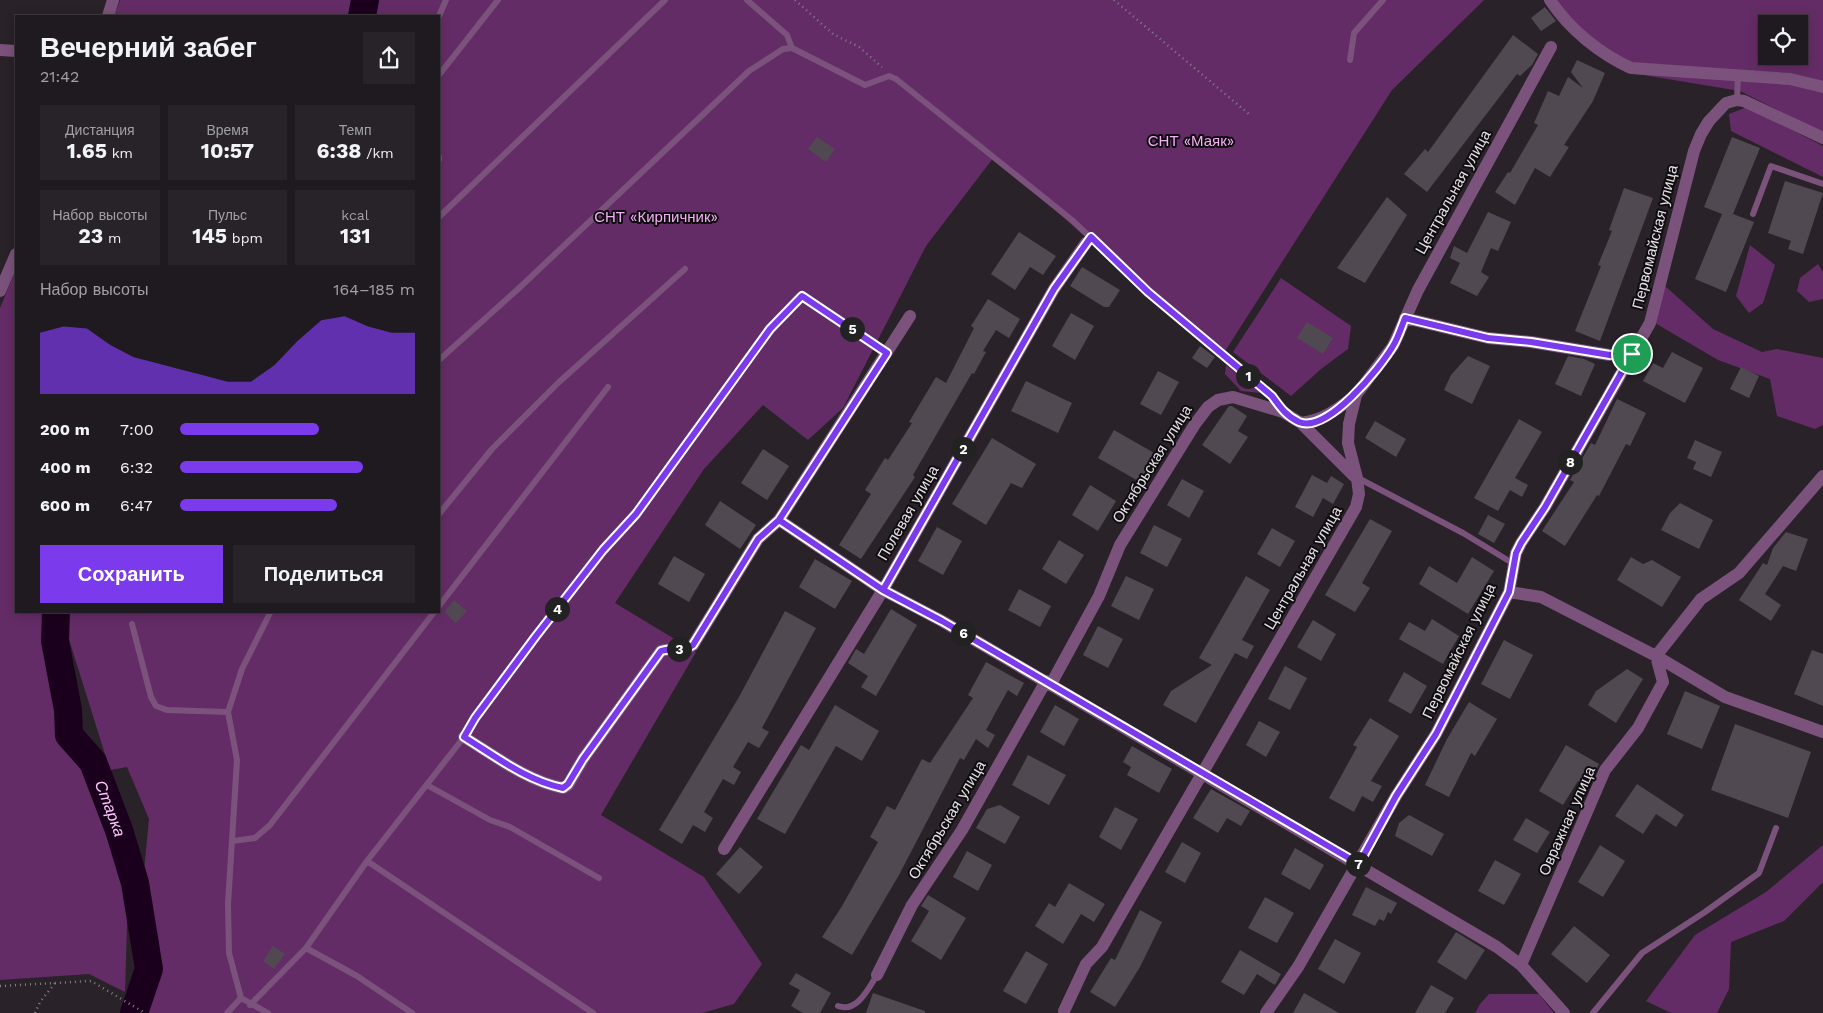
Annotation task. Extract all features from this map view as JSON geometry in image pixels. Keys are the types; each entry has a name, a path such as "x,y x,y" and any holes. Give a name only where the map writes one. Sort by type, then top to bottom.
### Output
{"street":[{"path":"108,15 114,0"},
{"path":"1550,0 1565,20 1582,37 1620,63 1631,68 1790,80 1823,88"},
{"name":"Центральная улица","path":"1064,1011 1086,964 1102,947 1204,774 1356,507 1358,494 1357,478 1348,444 1349,424 1356,395 1393,346 1418,290 1551,47"},
{"path":"0,50 15,51"},
{"path":"1737,100 1744,101 1823,138"},
{"name":"Первомайская улица","path":"1266,1013 1298,967 1359,864 1396,796 1436,734 1509,592 1514,564 1521,543 1545,507 1650,323 1694,151 1709,121 1726,104 1737,100"},
{"name":"Полевая улица","path":"724,848 883,590 1054,289 1088,240"},
{"path":"0,291 15,256"},
{"path":"464,737 517,769 551,786 563,788 568,784 583,759 661,651 667,649 688,649 693,645 758,539 779,520 910,316"},
{"path":"1405,318 1488,338 1531,342 1610,355 1632,354"},
{"path":"1301,423 1328,416 1356,395"},
{"name":"Октябрьская улица","path":"877,975 912,906 962,830 1099,596 1120,545 1195,424 1208,407 1218,400 1233,397 1283,412"},
{"path":"1283,412 1301,423 1357,478"},
{"path":"1656,656 1701,599 1739,573 1759,552 1808,491 1823,476"},
{"path":"779,520 883,590 942,621 1359,864 1497,947 1521,965 1564,1013"},
{"path":"1509,592 1541,597 1656,656 1725,697 1823,732"},
{"name":"Овражная улица","path":"1521,965 1605,770 1638,728 1664,682 1656,656"}],"lane":[{"path":"439,15 446,0"},
{"path":"440,74 498,0"},
{"path":"440,216 665,0"},
{"path":"747,0 787,35 792,48"},
{"path":"1350,60 1354,33 1383,0"},
{"path":"440,359 517,290 749,71 783,49 792,48 865,85 889,76 904,85 1272,396 1283,412"},
{"path":"1737,100 1738,75"},
{"path":"1753,214 1771,166 1823,184"},
{"path":"440,513 492,449 532,409 685,269"},
{"path":"250,1005 306,948 367,861 464,737 475,718 536,636 603,550 636,514 770,329 802,296 887,353"},
{"path":"440,605 608,387"},
{"path":"1357,478 1463,533 1514,564"},
{"path":"268,1013 250,1005 241,998 229,953 228,904 237,760 228,712 242,669 270,613"},
{"path":"233,841 255,838 270,825 433,613"},
{"path":"132,624 151,697 156,706 167,710 228,712"},
{"path":"427,785 490,820 510,827 599,878"},
{"path":"1593,1013 1642,953 1759,873 1776,828"},
{"path":"367,861 593,1013"},
{"path":"306,948 357,976 412,1013"},
{"path":"838,1006 844,1009 851,1009 860,1002 877,975"},
{"path":"227,1013 241,998"}],"path":[{"path":"795,0 833,34 859,48 889,76"},
{"path":"1114,0 1250,115"},
{"path":"1119,3 1122,0"},
{"path":"0,986 91,981 145,1013"},
{"path":"35,1013 40,1002 55,983"}],"green space":[{"path":"120,0 362,0 359,15 114,15"},
{"name":"СНТ «Кирпичник»","path":"365,0 1484,0 1392,90 1222,356 994,157 926,246 843,408 808,440 763,405 704,469 615,603 696,652 601,815 704,877 762,964 734,1004 702,1013 129,1013 149,819 127,767 110,770 67,633 55,641 56,613 440,613 440,15 362,15"},
{"path":"1544,0 1823,0 1823,133 1740,91 1625,72"},
{"path":"1747,107 1823,146 1823,177 1731,131 1729,114"},
{"path":"1750,245 1775,265 1763,303 1749,313 1736,296"},
{"path":"1818,264 1823,272 1823,299 1809,302 1797,291 1800,278"},
{"path":"15,271 15,613 43,613 57,679 62,737 87,766 128,894 125,992 89,974 0,980 0,308"},
{"path":"1281,278 1351,326 1348,349 1321,369 1291,396 1233,352"},
{"path":"1665,286 1713,329 1762,352 1777,349 1823,358 1823,425 1815,429 1777,416 1770,379 1718,360 1655,323"},
{"path":"1226,365 1261,393 1241,391 1225,374"},
{"path":"1823,845 1823,882 1784,921 1731,942 1729,989 1717,1013 1671,1013 1646,1001 1695,935 1766,892"},
{"path":"1489,994 1539,994 1554,1013 1475,1013"}],"building":[{"path":"1545,7 1556,21 1541,31 1531,18"},
{"path":"1513,35 1538,54 1532,65 1520,76 1517,74 1427,192 1404,174 1425,149 1428,152"},
{"path":"1577,60 1605,73 1593,101 1564,145 1569,147 1550,177 1535,168 1515,205 1495,192 1508,172 1510,173 1538,125 1534,123 1548,91 1559,96 1568,77 1583,88 1571,72"},
{"path":"817,137 835,149 826,162 808,149"},
{"path":"1732,137 1760,148 1733,214 1754,222 1726,292 1695,279 1722,214 1704,207"},
{"path":"1785,181 1823,193 1803,254 1788,249 1791,241 1768,233"},
{"path":"1624,188 1653,198 1600,341 1575,331 1601,266 1598,265 1612,231 1609,230"},
{"path":"1387,197 1407,215 1365,283 1337,268"},
{"path":"1488,212 1511,222 1498,251 1491,248 1481,272 1489,277 1477,296 1450,283 1460,263 1450,258 1454,246 1467,253"},
{"path":"1019,232 1056,256 1043,275 1030,267 1015,290 991,274"},
{"path":"1082,267 1120,290 1109,307 1104,307 1070,286"},
{"path":"988,299 1020,319 1009,338 996,330 983,351 986,352 974,374 972,373 913,475 915,477 861,559 839,545 871,494 865,490 885,458 888,460 912,423 909,422 936,377 946,383 974,328 971,326"},
{"path":"1071,313 1094,326 1075,360 1052,346"},
{"path":"1307,322 1333,338 1323,354 1297,338"},
{"path":"1200,346 1215,357 1207,368 1192,358"},
{"path":"1672,352 1703,368 1685,403 1643,381 1653,363 1663,368"},
{"path":"1468,356 1490,366 1472,404 1444,390 1451,375"},
{"path":"1568,356 1584,359 1595,364 1581,396 1555,384"},
{"path":"1741,367 1759,376 1749,398 1730,389"},
{"path":"1158,371 1179,382 1161,415 1140,404"},
{"path":"1026,381 1072,403 1058,433 1011,411"},
{"path":"1617,399 1646,413 1630,446 1626,444 1599,496 1597,495 1565,546 1542,531 1574,482 1570,480 1591,443 1595,445"},
{"path":"1229,406 1247,416 1238,431 1248,437 1230,464 1202,445"},
{"path":"1519,419 1542,432 1515,478 1528,485 1522,497 1510,490 1498,511 1474,498"},
{"path":"1375,421 1406,439 1396,457 1365,438"},
{"path":"1114,430 1156,454 1140,482 1098,458"},
{"path":"992,438 1036,464 1022,488 1011,483 986,525 952,504"},
{"path":"1695,440 1722,452 1711,477 1693,469 1696,462 1687,458"},
{"path":"763,449 789,466 767,500 741,483"},
{"path":"1312,475 1327,483 1331,476 1344,484 1333,504 1323,498 1313,517 1295,507"},
{"path":"1182,479 1204,491 1189,518 1167,505"},
{"path":"1090,485 1116,501 1098,531 1072,515"},
{"path":"720,501 756,525 740,549 705,525"},
{"path":"1680,503 1713,520 1699,549 1661,530 1670,513"},
{"path":"1488,515 1505,524 1494,543 1478,534"},
{"path":"1370,519 1392,531 1362,583 1370,588 1355,612 1325,595"},
{"path":"1154,525 1182,539 1167,567 1140,553"},
{"path":"937,527 962,541 943,575 918,561"},
{"path":"1272,528 1295,541 1280,567 1257,554"},
{"path":"1786,532 1808,539 1796,571 1783,566 1765,594 1781,605 1771,621 1739,600 1763,563 1767,565 1773,548"},
{"path":"1059,540 1084,555 1066,584 1042,569"},
{"path":"674,556 705,574 689,602 658,584"},
{"path":"1472,557 1494,571 1468,614 1419,584 1429,566 1457,583"},
{"path":"1631,557 1643,564 1652,560 1681,577 1662,607 1617,580"},
{"path":"815,559 852,581 835,609 799,587"},
{"path":"1126,576 1154,589 1139,620 1111,606"},
{"path":"1246,576 1270,590 1242,640 1254,646 1247,659 1235,653 1196,723 1163,705 1171,691 1212,665 1199,658"},
{"path":"1019,589 1051,606 1040,627 1008,610"},
{"path":"454,600 467,611 456,623 444,612"},
{"path":"891,609 917,625 876,696 861,687 868,676 848,663 856,649 864,654"},
{"path":"785,611 816,628 762,728 769,732 759,748 748,742 733,767 741,772 734,785 723,779 704,812 713,818 705,832 693,825 682,844 659,830 739,697"},
{"path":"1432,619 1459,636 1443,664 1399,639 1409,622 1425,631"},
{"path":"1313,620 1336,634 1321,661 1297,647"},
{"path":"1098,626 1123,639 1108,668 1083,655"},
{"path":"1504,640 1533,655 1510,699 1481,684"},
{"path":"1812,650 1823,654 1823,706 1794,694"},
{"path":"986,662 1024,683 1017,696 1008,690 986,730 995,735 988,748 976,739 964,760 960,758 899,875 852,955 822,937 878,842 870,837 887,806 895,810 922,759 930,763 973,698 968,695"},
{"path":"1285,666 1307,678 1290,710 1268,699"},
{"path":"1627,669 1643,679 1616,723 1588,705 1596,691"},
{"path":"1404,672 1427,686 1411,714 1388,701"},
{"path":"1685,691 1720,706 1702,749 1667,734"},
{"path":"1469,702 1497,719 1475,756 1471,753 1449,797 1425,785 1447,739"},
{"path":"835,705 879,731 862,761 836,746 785,834 757,819 801,745 809,750"},
{"path":"1055,705 1079,719 1064,746 1040,732"},
{"path":"1370,718 1399,736 1371,781 1382,786 1373,802 1362,796 1354,812 1329,798 1357,747 1353,745"},
{"path":"1259,721 1280,732 1266,757 1246,745"},
{"path":"1735,724 1811,752 1788,818 1711,790"},
{"path":"1566,745 1599,764 1587,787 1578,781 1563,805 1539,791"},
{"path":"1132,746 1172,769 1159,793 1127,775 1131,767 1123,762"},
{"path":"1028,755 1066,775 1049,805 1012,785"},
{"path":"1637,784 1684,815 1676,827 1656,814 1643,834 1615,816"},
{"path":"1211,789 1250,811 1241,826 1227,818 1218,833 1193,818"},
{"path":"1000,805 1020,817 1005,844 976,828 987,809"},
{"path":"1115,807 1138,819 1121,850 1099,837"},
{"path":"1409,815 1444,834 1432,856 1395,836 1399,823"},
{"path":"1526,818 1550,832 1537,853 1513,840"},
{"path":"1182,842 1201,853 1185,883 1165,872"},
{"path":"1600,845 1625,861 1603,897 1578,882"},
{"path":"740,847 763,867 739,894 716,874"},
{"path":"1295,848 1324,865 1310,890 1281,874"},
{"path":"967,851 992,865 978,891 953,877"},
{"path":"1495,860 1521,874 1504,905 1478,891"},
{"path":"1069,883 1105,904 1094,922 1081,914 1063,944 1035,926 1049,903 1055,907"},
{"path":"1366,887 1397,903 1391,914 1388,912 1384,921 1379,919 1375,926 1352,915"},
{"path":"928,895 966,918 941,960 911,941 929,911 921,906"},
{"path":"1265,897 1294,913 1277,943 1248,928"},
{"path":"1140,910 1162,922 1140,967 1115,1007 1090,992 1111,958 1115,960"},
{"path":"1574,926 1610,955 1587,983 1551,954"},
{"path":"1456,932 1485,950 1466,980 1437,962"},
{"path":"1335,939 1361,953 1344,984 1318,969"},
{"path":"273,946 285,954 274,969 263,961"},
{"path":"1240,950 1281,974 1275,985 1257,974 1244,995 1221,982"},
{"path":"1026,951 1048,964 1026,1004 1003,991"},
{"path":"796,973 831,993 820,1013 803,1013 791,1006 800,990 789,984"},
{"path":"1431,985 1454,998 1445,1013 1415,1013"},
{"path":"873,993 925,1011 925,1013 866,1013"},
{"path":"1304,993 1339,1013 1293,1013"}],"waterway":[{"name":"Старка","path":"362,15 365,0"},
{"name":"Старка","path":"56,613 55,641 68,710 69,735 93,762 119,830 135,883 149,969 134,1013"}],"route":[{"path":"1632,354 1545,507 1521,543 1516,553 1509,592 1436,734 1396,796 1359,864 942,621 883,590 831,555 779,520 887,353 802,296 770,329 636,514 603,550 536,636 475,718 464,737 517,769 551,786 563,788 568,784 583,759 661,651 667,649 688,649 693,645 758,539 779,520 883,590 1054,289 1091,237 1148,292 1272,396 1283,412 1301,423 1328,416 1356,395 1393,346 1405,318 1488,338 1531,342 1610,355 1632,354"}],"park label":[{"name":"СНТ «Маяк»","path":"1191,141"}]}
